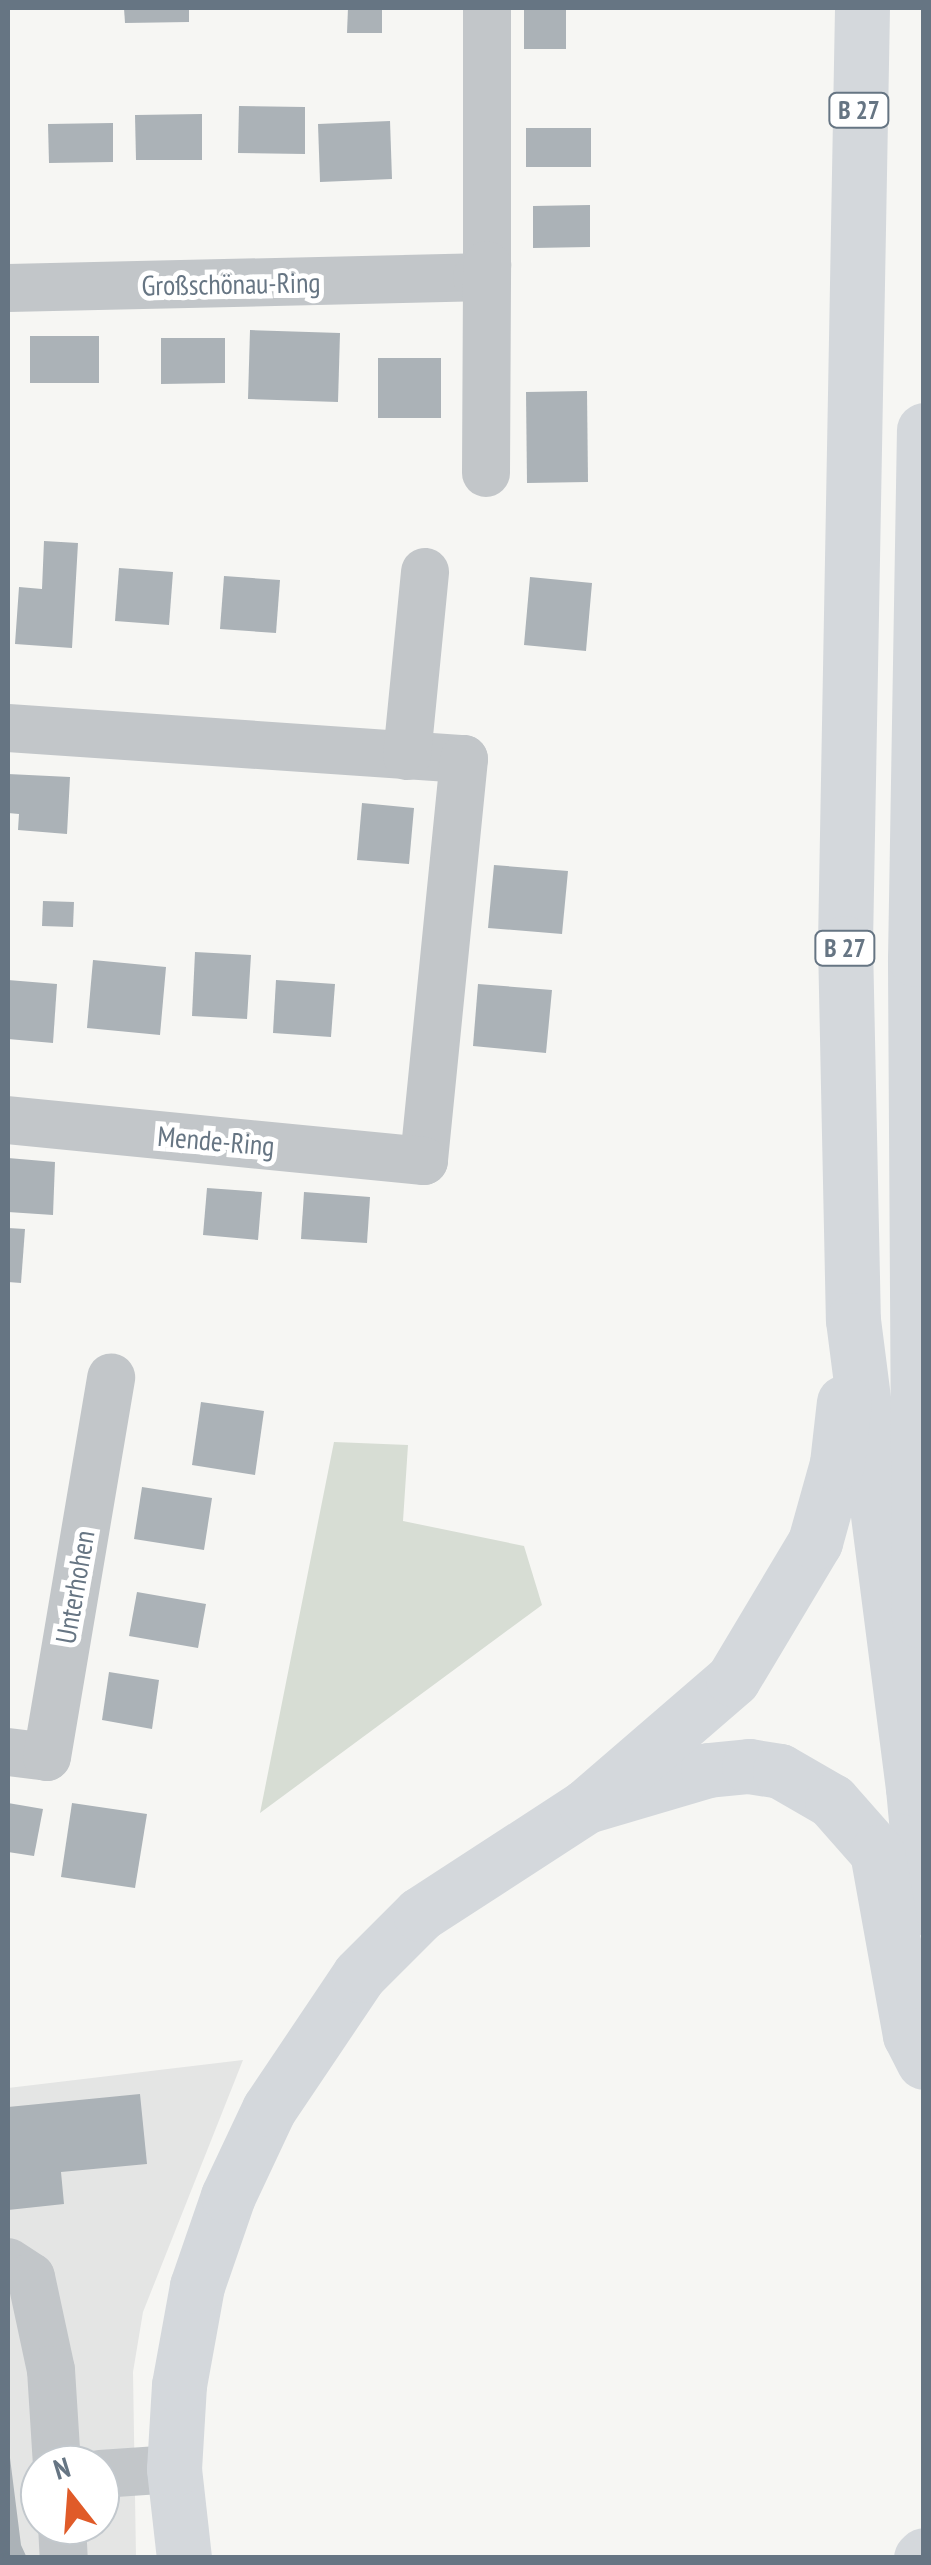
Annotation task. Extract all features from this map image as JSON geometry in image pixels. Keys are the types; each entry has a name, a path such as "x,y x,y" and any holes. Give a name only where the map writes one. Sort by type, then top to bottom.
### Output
{"main road":[{"name":"B 27","path":"862,8 846,866 853,1320 913,1788 924,1907"},
{"name":"B 27","path":"913,1788 920,1589 915,940 924,430"},
{"path":"184,2558 174,2469 197,2286 228,2196 287,2080 359,1975 420,1914 586,1806 732,1679 797,1580 815,1542 837,1463 853,1320"},
{"path":"586,1806 708,1770 749,1766 780,1771 832,1801 878,1852 910,2035 924,2062"}],"street":[{"path":"486,473 470,273 487,8"},
{"name":"Großschönau-Ring","path":"8,288 470,273"},
{"path":"8,728 407,756 425,572"},
{"name":"Mende-Ring","path":"8,1120 424,1161 464,759 407,756"},
{"name":"Unterhohen","path":"8,1752 47,1757 110,1377"},
{"path":"8,2262 31,2277 50,2370 56,2445"},
{"path":"120,2473 174,2469"}],"shaded area":[{"path":"334,1442 408,1445 403,1521 524,1546 542,1605 260,1813"},
{"path":"243,2060 143,2312 133,2372 136,2557 8,2557 8,2088"}],"building":[{"path":"124,8 189,8 189,22 125,23"},
{"path":"348,8 382,8 382,33 347,33"},
{"path":"524,8 566,8 566,49 524,49"},
{"path":"239,106 305,107 305,154 238,153"},
{"path":"202,114 202,160 136,160 135,115"},
{"path":"390,121 392,179 320,182 318,124"},
{"path":"113,123 113,162 49,163 48,124"},
{"path":"526,128 591,128 591,167 526,167"},
{"path":"590,205 590,247 533,248 533,206"},
{"path":"250,330 340,333 338,402 248,399"},
{"path":"30,336 99,336 99,383 30,383"},
{"path":"161,338 225,338 225,383 161,384"},
{"path":"378,358 441,358 441,418 378,418"},
{"path":"587,391 588,482 527,483 526,392"},
{"path":"44,541 78,543 72,648 15,644 19,587 42,589"},
{"path":"119,568 173,572 169,625 115,621"},
{"path":"224,576 280,580 276,633 220,629"},
{"path":"530,577 592,583 586,651 524,645"},
{"path":"8,774 70,777 67,834 18,830 19,814 8,813"},
{"path":"362,803 414,808 409,864 357,860"},
{"path":"494,865 568,871 562,934 488,928"},
{"path":"43,901 74,902 73,927 42,926"},
{"path":"195,952 251,955 247,1019 192,1016"},
{"path":"93,960 166,967 160,1035 87,1028"},
{"path":"8,980 57,984 53,1043 8,1039"},
{"path":"276,980 335,984 331,1037 273,1033"},
{"path":"478,984 552,990 546,1053 473,1046"},
{"path":"8,1158 55,1162 53,1215 8,1212"},
{"path":"207,1188 262,1192 258,1240 203,1235"},
{"path":"304,1192 370,1197 367,1243 301,1239"},
{"path":"8,1228 25,1229 21,1283 8,1282"},
{"path":"201,1402 264,1411 255,1475 192,1465"},
{"path":"142,1487 212,1498 204,1550 134,1539"},
{"path":"137,1592 206,1604 198,1648 129,1636"},
{"path":"109,1672 159,1680 152,1729 102,1720"},
{"path":"8,1803 43,1809 34,1856 8,1852"},
{"path":"72,1803 147,1814 135,1888 61,1877"},
{"path":"140,2094 147,2164 61,2172 64,2204 8,2210 8,2107"},
{"path":"10,2458 20,2545 27,2558 8,2558"}]}
